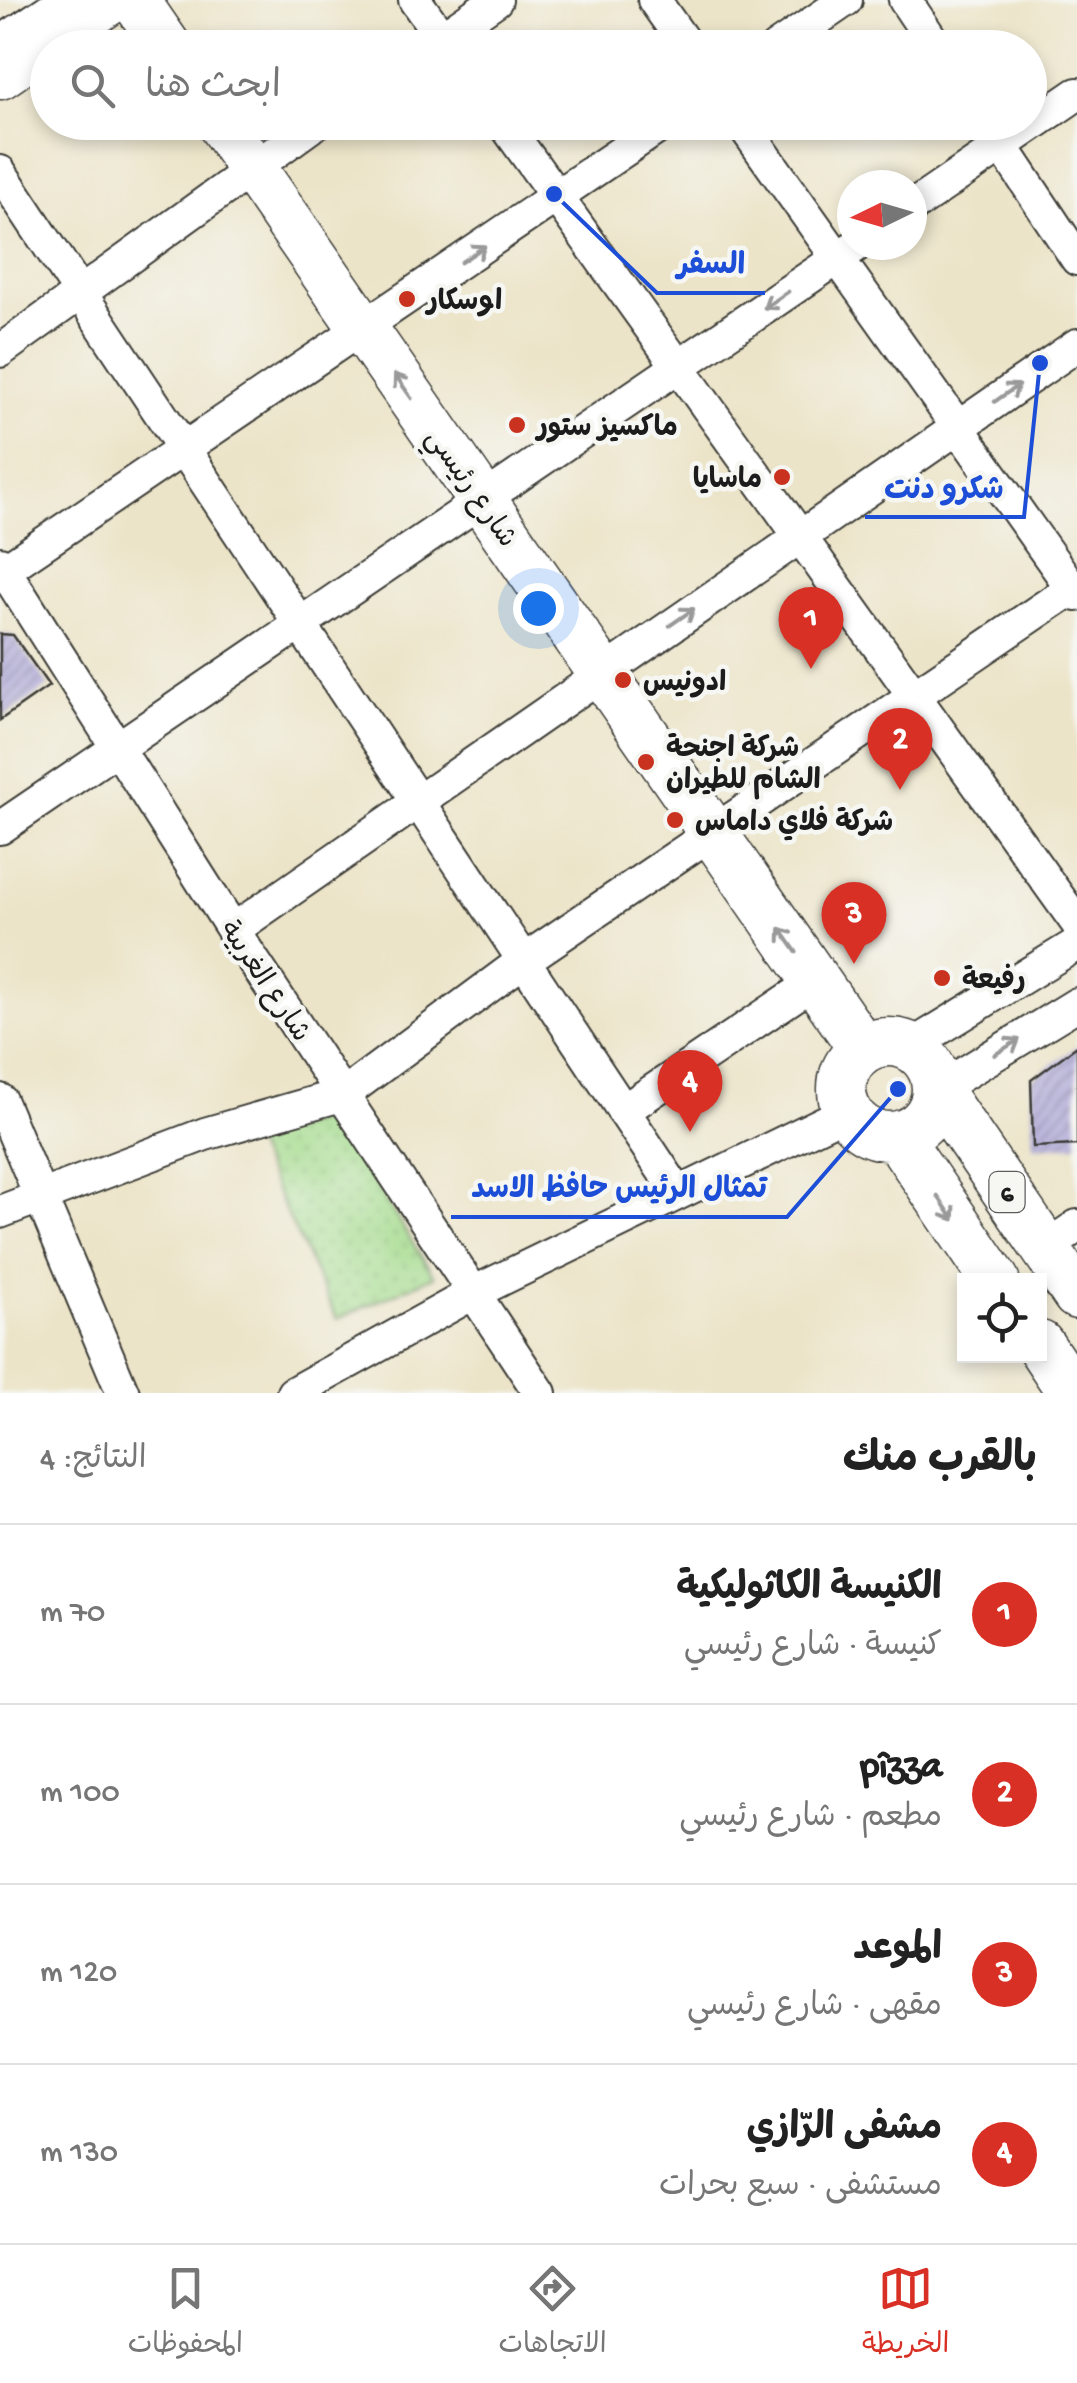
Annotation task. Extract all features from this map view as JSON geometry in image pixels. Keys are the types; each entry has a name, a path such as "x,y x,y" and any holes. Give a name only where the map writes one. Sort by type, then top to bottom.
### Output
{"highway":[{"path":"66,30 110,0"},
{"path":"135,0 156,30"},
{"path":"0,75 30,55"},
{"name":"شارع رئيسي","path":"233,140 863,1049"},
{"path":"878,1042 911,1046 934,1072 937,1090 933,1106 925,1120 912,1130 896,1136 868,1131 848,1111 842,1084 846,1070 863,1049 878,1042"},
{"name":"6","path":"937,1090 1061,1237 1077,1295"},
{"name":"6","path":"896,1136 990,1273"}],"street":[{"path":"0,44 64,0"},
{"path":"415,0 431,30"},
{"path":"457,30 496,0"},
{"path":"654,0 675,30"},
{"path":"802,30 846,0"},
{"path":"905,0 925,30"},
{"path":"1047,108 1077,94"},
{"path":"0,350 292,140"},
{"path":"516,140 1077,923"},
{"path":"2,569 640,140"},
{"path":"756,140 837,240"},
{"path":"927,194 987,140"},
{"path":"998,140 1077,259"},
{"path":"0,172 678,1193"},
{"path":"0,828 837,259"},
{"path":"0,1212 206,1134 344,1094 523,960 1075,589 958,427 852,260"},
{"path":"233,930 1077,346"},
{"name":"شارع الغربية","path":"2,569 233,930 540,1393"},
{"path":"911,1046 1077,944"},
{"path":"623,1111 816,981"},
{"path":"937,1090 1077,1004"},
{"path":"0,1100 124,1393"},
{"path":"293,1393 475,1292 848,1111"}],"green space":[{"path":"332,1117 434,1276 337,1319 252,1141"}],"building":[{"path":"0,634 13,635 49,686 0,720"},
{"path":"1077,1046 1077,1145 1033,1147 1031,1080"}],"place":[{"name":"السفر","path":"554,194"},
{"name":"اوسكار","path":"407,299"},
{"name":"شكرو دنت","path":"1040,363"},
{"name":"ماكسيز ستور","path":"517,425"},
{"name":"ماسايا","path":"782,477"},
{"name":"الكنيسة الكاثوليكية","path":"811,669"},
{"name":"ادونيس","path":"623,680"},
{"name":"شركة اجنحة الشام للطيران","path":"646,762"},
{"name":"pîzza","path":"900,790"},
{"name":"شركة فلاي داماس","path":"675,820"},
{"name":"الموعد","path":"854,964"},
{"name":"رفيعة","path":"942,978"},
{"name":"تمثال الرئيس حافظ الاسد","path":"898,1089"},
{"name":"مشفى الرّازي","path":"690,1132"}]}
